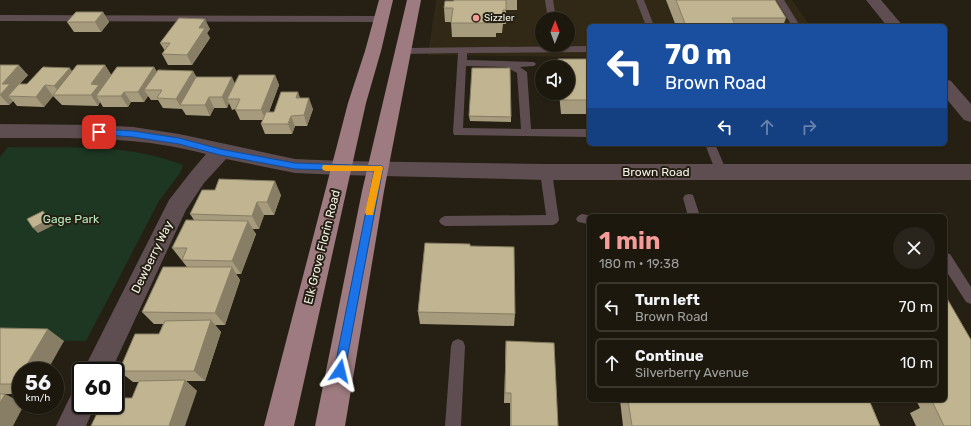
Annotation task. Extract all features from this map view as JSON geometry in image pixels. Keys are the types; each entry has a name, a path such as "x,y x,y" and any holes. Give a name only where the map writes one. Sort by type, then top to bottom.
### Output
{"main road":[{"name":"Elk Grove Florin Road","path":"279,426 357,103 386,0"},
{"path":"330,426 379,168 414,0"}],"street":[{"path":"873,0 893,24"},
{"path":"947,87 971,116"},
{"name":"Brown Road","path":"0,131 99,132 133,134 179,141 220,152 295,166 341,168 546,172 971,172"},
{"name":"Dewberry Way","path":"101,362 177,206 197,178 220,152"},
{"path":"71,426 77,414"}],"lane":[{"path":"549,0 551,12"},
{"path":"640,0 649,24"},
{"path":"780,0 795,24"},
{"path":"0,18 382,18"},
{"path":"404,51 463,51 535,48"},
{"path":"575,48 587,49"},
{"path":"463,51 458,132 587,133"},
{"path":"462,63 531,64"},
{"path":"508,64 522,72 519,87 520,105 526,133"},
{"path":"461,86 472,86"},
{"path":"460,104 471,104"},
{"path":"711,146 721,172"},
{"path":"446,221 553,220 546,172"},
{"path":"689,198 693,214"},
{"path":"947,261 971,298"},
{"path":"453,426 458,346"}],"shaded area":[{"path":"436,0 792,0 809,24 587,24 587,57 428,55"}],"green space":[{"name":"Gage Park","path":"8,147 74,147 119,150 141,153 183,165 180,173 159,201 86,341 0,340 0,157"}],"building":[{"path":"506,0 506,10 503,10 503,19 497,19 497,23 451,23 453,8 444,8 445,1"},
{"path":"676,0 775,0 786,18 732,18 735,24 685,24"},
{"path":"76,12 103,12 95,22 67,22"},
{"path":"179,18 205,19 199,28 205,28 187,55 162,54 170,43 160,43"},
{"path":"558,59 587,59 587,100 575,100 575,60"},
{"path":"0,65 19,65 2,84 10,84 0,95"},
{"path":"77,65 105,65 91,84 99,85 91,95 53,95"},
{"path":"43,67 70,68 54,86 45,85 36,97 8,96 19,84 27,84"},
{"path":"117,67 154,67 138,92 124,92 121,96 96,96"},
{"path":"472,68 510,68 511,117 469,116"},
{"path":"158,70 193,71 176,99 157,98 162,90 144,90"},
{"path":"239,75 275,75 261,110 235,110 240,99 227,99"},
{"path":"196,77 232,77 222,97 209,97 205,105 180,105"},
{"path":"281,92 298,92 296,98 309,98 304,115 291,116 288,124 261,124 266,112 274,112"},
{"path":"219,179 275,181 267,202 257,202 252,216 190,214 202,190 215,190"},
{"path":"43,211 48,220 33,228 27,219"},
{"path":"186,220 248,221 232,261 182,260 187,248 172,248"},
{"path":"425,243 514,247 515,314 418,312"},
{"path":"163,267 232,267 215,313 142,312"},
{"path":"947,298 971,340 971,426 944,426 932,402 947,402"},
{"path":"211,320 194,371 124,371 123,362 135,334 159,334 165,321"},
{"path":"0,328 48,329 28,362 12,362 12,384 0,384"},
{"path":"506,341 554,343 558,426 511,426 511,393 505,393"},
{"path":"185,380 169,426 91,426 97,414 124,414 124,398 132,398 139,381"},
{"path":"0,394 5,394 0,403"},
{"path":"628,402 870,402 880,426 632,426"}],"slow traffic":[{"path":"326,168 379,168 370,212"}],"place":[{"name":"Sizzler","path":"476,18"}],"route":[{"path":"99,132 133,134 179,141 220,152 295,166 379,168 340,371"}]}
